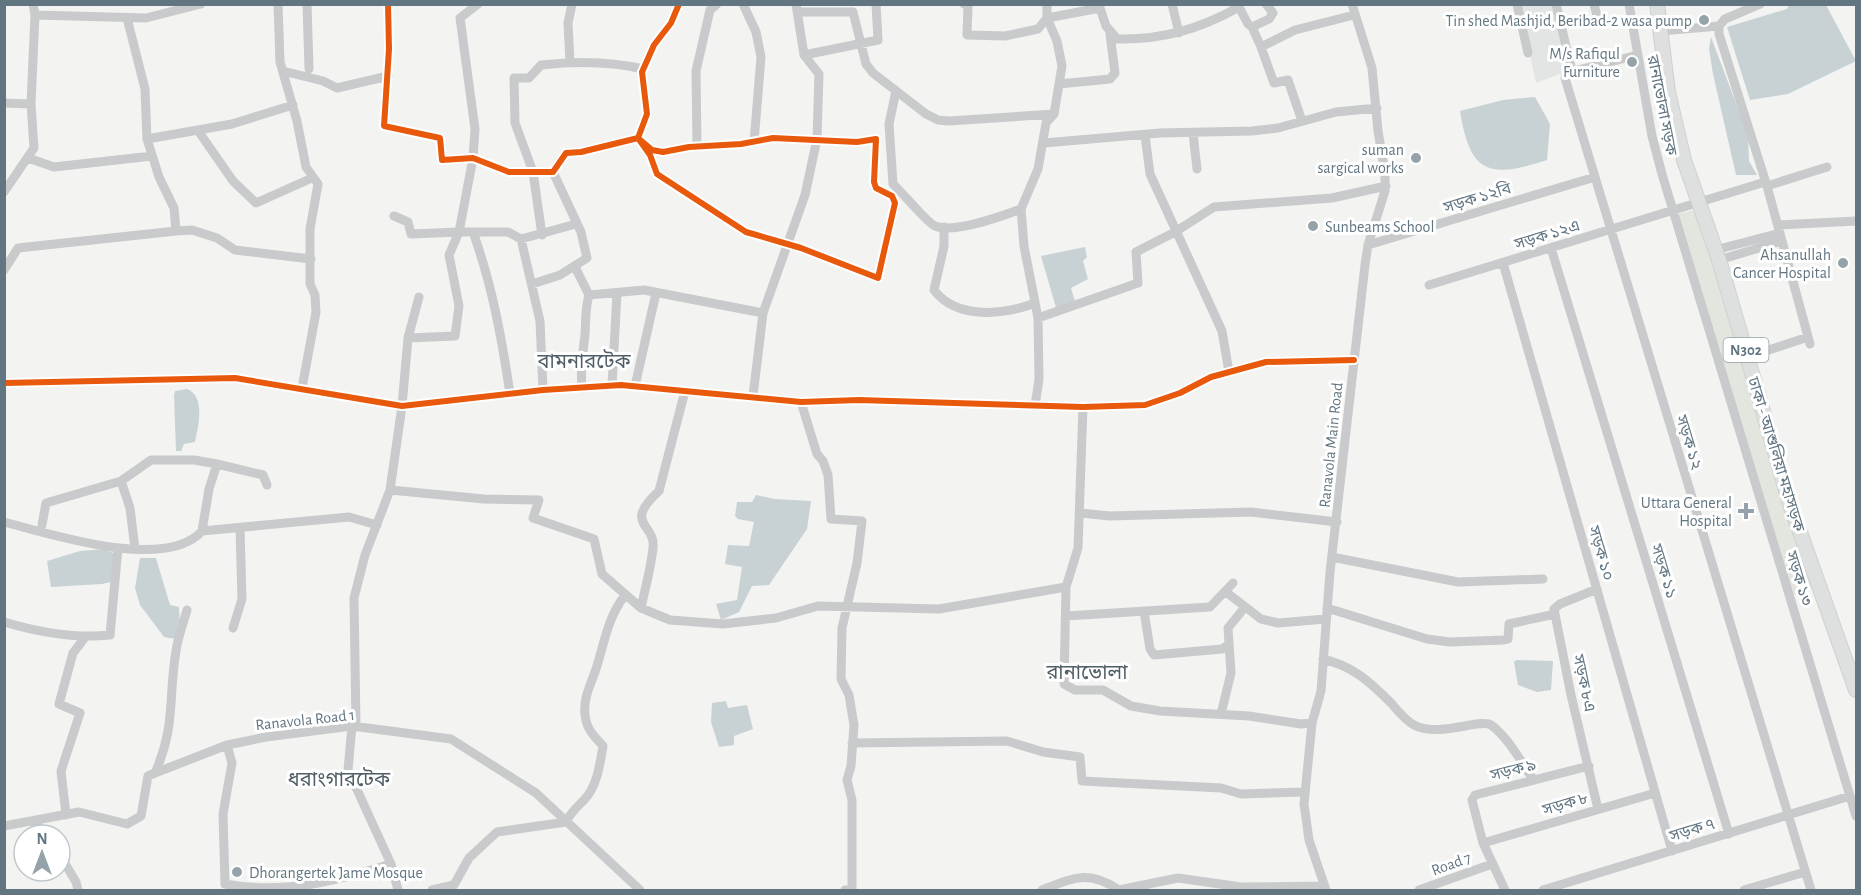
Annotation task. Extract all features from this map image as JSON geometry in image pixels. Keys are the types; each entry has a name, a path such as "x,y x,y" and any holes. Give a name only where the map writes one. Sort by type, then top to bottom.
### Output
{"highway":[{"name":"ঢাকা - আশুলিয়া মহাসড়ক","path":"1657,4 1668,92 1684,160 1717,255 1790,504 1857,690"}],"street":[{"path":"4,192 34,148 31,104 35,15 33,4"},
{"path":"35,15 146,18 167,8 201,4"},
{"path":"278,4 280,62 293,105 303,156 312,178 318,184 310,229 310,284 315,295 316,312 302,388"},
{"path":"307,4 309,69"},
{"path":"388,4 388,76 384,126 440,138 442,160 473,158 509,172 553,172"},
{"path":"570,62 568,22 572,4"},
{"path":"638,138 647,114 643,69 654,45 672,23 679,4"},
{"path":"697,147 696,71 710,10 717,4"},
{"path":"743,4 756,32 761,57 754,142"},
{"path":"804,55 878,40 876,4"},
{"path":"964,4 968,6 967,35 1005,36 1038,29 1047,18 1110,4"},
{"path":"1035,406 1040,379 1038,318 1021,209 1038,169 1046,123 1054,114 1062,66 1057,41 1047,18 1047,4"},
{"path":"1172,4 1179,33"},
{"path":"1252,27 1269,19 1273,13 1266,4"},
{"name":"Ranavola Main Road","path":"1325,888 1309,840 1304,804 1305,792 1312,723 1321,691 1332,557 1368,245 1386,186 1372,68 1353,15 1352,4"},
{"path":"1517,4 1528,53"},
{"path":"1556,4 1572,71 1638,55"},
{"path":"1594,4 1597,16"},
{"name":"রানাভোলা সড়ক","path":"1629,4 1652,136 1673,211"},
{"path":"1748,357 1809,340 1766,184 1719,34 1719,26 1725,19 1760,4"},
{"path":"408,338 455,336 459,306 448,255 459,232 473,158 475,129 460,18 468,10 480,5"},
{"path":"1110,34 1117,39 1141,39 1179,33 1208,24 1239,7 1262,47 1274,83 1288,80 1302,121"},
{"path":"753,396 763,313 805,195 816,139 819,74 804,55 796,8 853,12 866,64 896,92 938,120 1054,114"},
{"path":"1059,84 1110,79 1115,73 1110,34 1100,8"},
{"path":"1262,47 1295,30 1353,15"},
{"path":"127,18 145,89 147,139 174,208 176,231"},
{"path":"1660,31 1719,26"},
{"path":"542,235 533,172 515,123 512,90 514,78 529,78 541,65 570,62 621,64 643,69"},
{"path":"283,71 323,81 337,88 388,76"},
{"name":"সড়ক ১২","path":"1572,71 1566,73 1565,78 1609,230 1810,891"},
{"path":"896,92 889,124 893,184 933,226 954,227 1021,209"},
{"path":"4,103 31,104"},
{"path":"147,139 232,124 293,105"},
{"path":"1044,144 1145,135 1252,131 1278,128 1336,112 1377,108"},
{"path":"199,132 232,181 256,203 312,178"},
{"path":"1193,133 1197,168"},
{"path":"1145,135 1150,174 1222,331 1229,372"},
{"path":"638,138 652,150 663,152 773,138 877,140 874,182 876,188 892,195 895,203 878,278 787,244 746,232 657,174 650,155 638,138"},
{"path":"553,172 567,153 603,148 638,138"},
{"path":"28,158 54,167 152,156"},
{"name":"সড়ক ১২এ","path":"1429,285 1698,202 1827,167"},
{"path":"532,284 560,275 587,258 576,224 553,172"},
{"name":"সড়ক ১২বি","path":"1368,245 1594,177"},
{"path":"1038,318 1138,283 1136,252 1175,232 1214,207 1332,198 1386,186"},
{"name":"সড়ক ১৩","path":"1673,211 1857,816"},
{"path":"394,216 408,222 411,234 508,232 521,239 576,224"},
{"path":"1717,255 1780,233 1857,221"},
{"path":"944,227 944,246 934,290 943,302 981,313 1010,313 1035,303"},
{"path":"4,270 18,248 192,230 217,238 235,250 311,259"},
{"path":"473,232 487,272 502,339 510,394"},
{"path":"521,239 540,321 543,390"},
{"name":"সড়ক ১১","path":"1551,248 1729,834"},
{"name":"সড়ক ১০","path":"1503,263 1672,851"},
{"path":"576,269 589,295 585,310 585,334 580,362 582,388"},
{"path":"589,295 644,290 763,313"},
{"path":"635,386 656,292"},
{"path":"612,386 617,293"},
{"path":"398,891 391,864 348,770 354,727 354,597 364,555 390,490 402,406 408,338 419,297"},
{"path":"4,383 235,378 402,406 543,390 635,386 801,402 859,400 1083,407 1145,405 1180,393 1211,376 1266,362 1354,360"},
{"path":"641,608 654,545 643,524 641,513 646,502 658,491 685,391"},
{"path":"801,402 817,454 824,461 828,475 832,502 831,519 862,521 848,606 842,628 841,679 849,695 854,725 851,766 847,780 852,800 853,890 845,891"},
{"path":"1083,407 1078,548 1066,587 1064,684 1075,690 1103,690 1131,706 1166,712 1221,714 1301,724 1312,723"},
{"path":"42,525 46,503 122,482 151,460 194,460 217,464 263,475 267,485"},
{"path":"4,522 63,538 118,548 160,548 195,539 202,531 209,489 217,464"},
{"path":"122,482 130,508 135,549"},
{"path":"390,490 484,499 539,500 533,518 594,539 602,574 641,608 670,620 723,624 776,618 818,606 939,609 1066,587"},
{"path":"1080,513 1110,516 1251,512 1337,522"},
{"path":"202,531 349,517 376,525"},
{"path":"233,628 242,599 240,528"},
{"path":"4,622 32,630 86,636 110,636 118,548"},
{"path":"1332,557 1458,582 1543,579"},
{"path":"1066,616 1210,607 1233,583"},
{"path":"1327,608 1427,639 1460,642 1504,640 1508,639 1509,624 1555,614 1557,606 1597,589"},
{"path":"1226,592 1258,618 1278,623 1326,619"},
{"path":"432,891 454,885 469,858 497,832 566,822 572,810 585,799 600,770 603,746 589,731 585,715 585,698 596,670 606,626 625,595"},
{"path":"1221,714 1231,673 1228,628 1245,607"},
{"path":"4,826 79,812 127,824 141,816 148,776 155,773 167,747 176,649 187,610"},
{"path":"1144,611 1150,649 1154,655 1222,649 1228,645"},
{"name":"সড়ক ৮এ","path":"1555,614 1571,695 1598,809"},
{"path":"66,815 61,771 80,713 59,704 73,653 86,636"},
{"path":"1323,658 1351,668 1370,680 1377,691 1414,725 1428,730 1454,730 1479,723 1491,724 1508,743 1533,779"},
{"name":"Ranavola Road 1","path":"155,773 227,746 266,737 354,727 451,739 536,794 640,891"},
{"path":"852,743 1006,741 1043,752 1080,757 1082,781 1221,788 1241,794 1305,792"},
{"path":"227,746 232,763 223,814 225,884 244,889 277,889 314,885 347,878 391,864"},
{"name":"সড়ক ৯","path":"1505,891 1483,843 1472,800 1475,795 1589,766"},
{"name":"সড়ক ৮","path":"1483,843 1655,793"},
{"name":"সড়ক ৭","path":"1543,891 1850,796"},
{"name":"Road 7","path":"1424,890 1492,864"},
{"path":"1744,891 1805,872"},
{"path":"72,875 78,891"},
{"path":"1042,891 1077,876 1096,877 1119,890 1139,889 1178,878 1241,887 1325,888"}],"shaded area":[{"path":"1519,5 1554,5 1570,70 1536,83"},
{"path":"1789,5 1826,5 1856,61 1788,94 1750,100 1727,27 1787,9"},
{"path":"1711,37 1748,135 1749,161 1757,175 1736,175 1713,74 1709,49"},
{"path":"1535,97 1550,124 1547,160 1527,166 1497,169 1486,166 1477,159 1464,132 1460,111 1503,100"},
{"path":"1698,209 1817,587 1794,595 1678,214"},
{"path":"1085,247 1087,257 1083,261 1088,279 1071,288 1076,305 1057,311 1041,256"},
{"path":"187,389 197,398 199,405 198,428 195,442 184,444 181,451 176,451 174,396 175,391"},
{"path":"756,495 775,499 811,501 807,529 769,585 752,586 739,612 721,620 716,604 737,600 742,567 725,564 728,545 749,546 754,522 738,519 735,516 737,502 752,502"},
{"path":"104,549 113,553 115,581 51,587 47,561 80,551"},
{"path":"140,558 156,558 170,605 179,607 180,626 176,639 164,637 140,605 135,588"},
{"path":"1516,660 1553,661 1551,690 1537,692 1518,685 1514,662"},
{"path":"726,701 728,708 747,705 753,729 734,736 734,745 719,747 711,722 712,703"}],"cycle path":[{"path":"388,4 389,49 384,126 440,138 442,160 473,158 509,172 553,172 566,153 581,152 638,138 650,155 657,174 746,232 801,248 878,278 895,203 892,196 876,188 874,182 876,139 857,142 773,138 741,144 689,147 663,152 652,150 638,138 647,114 642,72 654,45 671,23 679,4"},
{"path":"4,383 235,378 402,406 543,390 621,385 801,402 859,400 1083,407 1145,405 1180,393 1211,377 1266,362 1354,360"}],"place":[{"name":"Tin shed Mashjid, Beribad-2 wasa pump","path":"1704,20"},
{"name":"M/s Rafiqul Furniture","path":"1632,62"},
{"name":"suman sargical works","path":"1416,158"},
{"name":"Sunbeams School","path":"1313,226"},
{"name":"Ahsanullah Cancer Hospital","path":"1843,263"},
{"name":"Uttara General Hospital","path":"1746,511"},
{"name":"Dhorangertek Jame Mosque","path":"237,872"}],"district":[{"name":"বামনারটেক","path":"584,361"},
{"name":"রানাভোলা","path":"1087,672"},
{"name":"ধরাংগারটেক","path":"339,779"}]}
